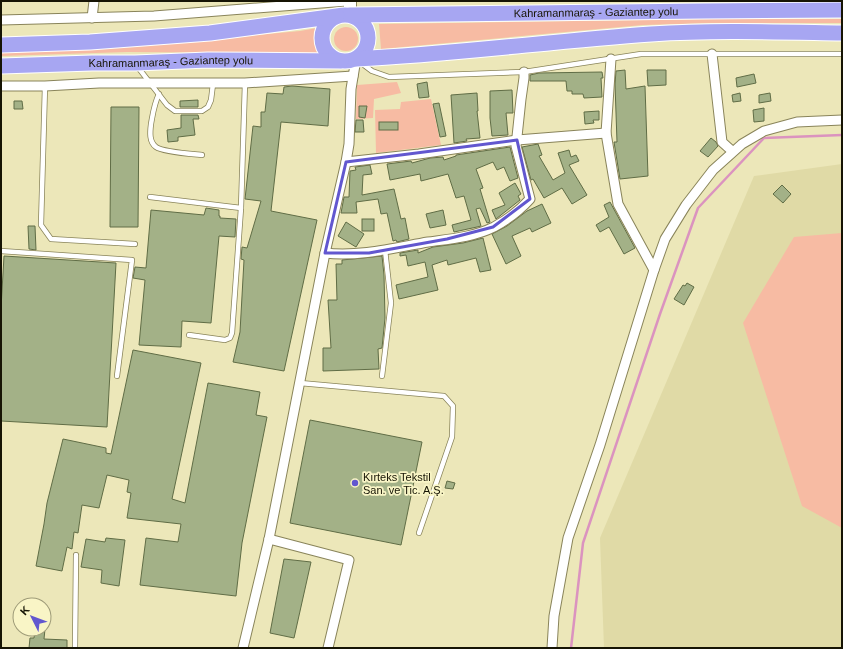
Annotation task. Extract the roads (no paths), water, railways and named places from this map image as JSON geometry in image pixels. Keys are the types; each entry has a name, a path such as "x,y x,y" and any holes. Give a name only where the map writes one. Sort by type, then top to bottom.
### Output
{"highway":[{"name":"Kahramanmaraş - Gaziantep yolu","path":"1,45 90,42 210,33 346,8 704,11 842,10"},
{"path":"346,8 365,26 368,38 365,50 356,59 341,61 333,59 323,48 321,40 325,25 330,19 346,8"},
{"name":"Kahramanmaraş - Gaziantep yolu","path":"356,59 402,57 584,39 661,34 729,31 842,33"},
{"name":"Kahramanmaraş - Gaziantep yolu","path":"1,66 92,63 135,64 208,60 341,61"}],"street":[{"path":"92,18 94,1"},
{"path":"1,20 154,16 346,8"},
{"path":"712,54 722,142 732,151"},
{"path":"243,648 269,539 325,253 346,162 349,144 351,89 356,59"},
{"path":"611,59 606,132 618,204 654,270"},
{"path":"325,253 338,254 370,252 474,234 493,227 523,206 530,199 516,146 524,72"},
{"path":"1,86 45,86 99,83 213,84 353,76"},
{"path":"552,648 554,616 568,538 600,446 654,270 665,239 686,205 713,170 732,151 742,144 764,132 797,122 842,120"},
{"path":"346,162 419,154 445,149 517,140 606,132"},
{"path":"269,539 349,560 328,648"}],"lane":[{"path":"356,59 372,71 389,77 524,72 641,54 842,54"},
{"path":"135,64 167,105 175,111 202,111 208,107 211,100 213,84"},
{"path":"189,336 225,340 230,338 232,334 241,208 245,83"},
{"path":"45,86 41,225 51,239 135,244"},
{"path":"159,94 153,109 150,132 152,141 156,147 163,150 202,155"},
{"path":"150,197 241,208"},
{"path":"382,376 391,303 385,250"},
{"path":"1,251 132,260 117,376"},
{"path":"300,383 444,396 453,406 452,438 418,533"},
{"path":"75,648 76,555"}],"waterway":[{"path":"571,648 583,543 660,314 698,208 764,138 842,135"}],"place":[{"name":"Kırteks Tekstil San. ve Tic. A.Ş.","path":"355,483"}]}
